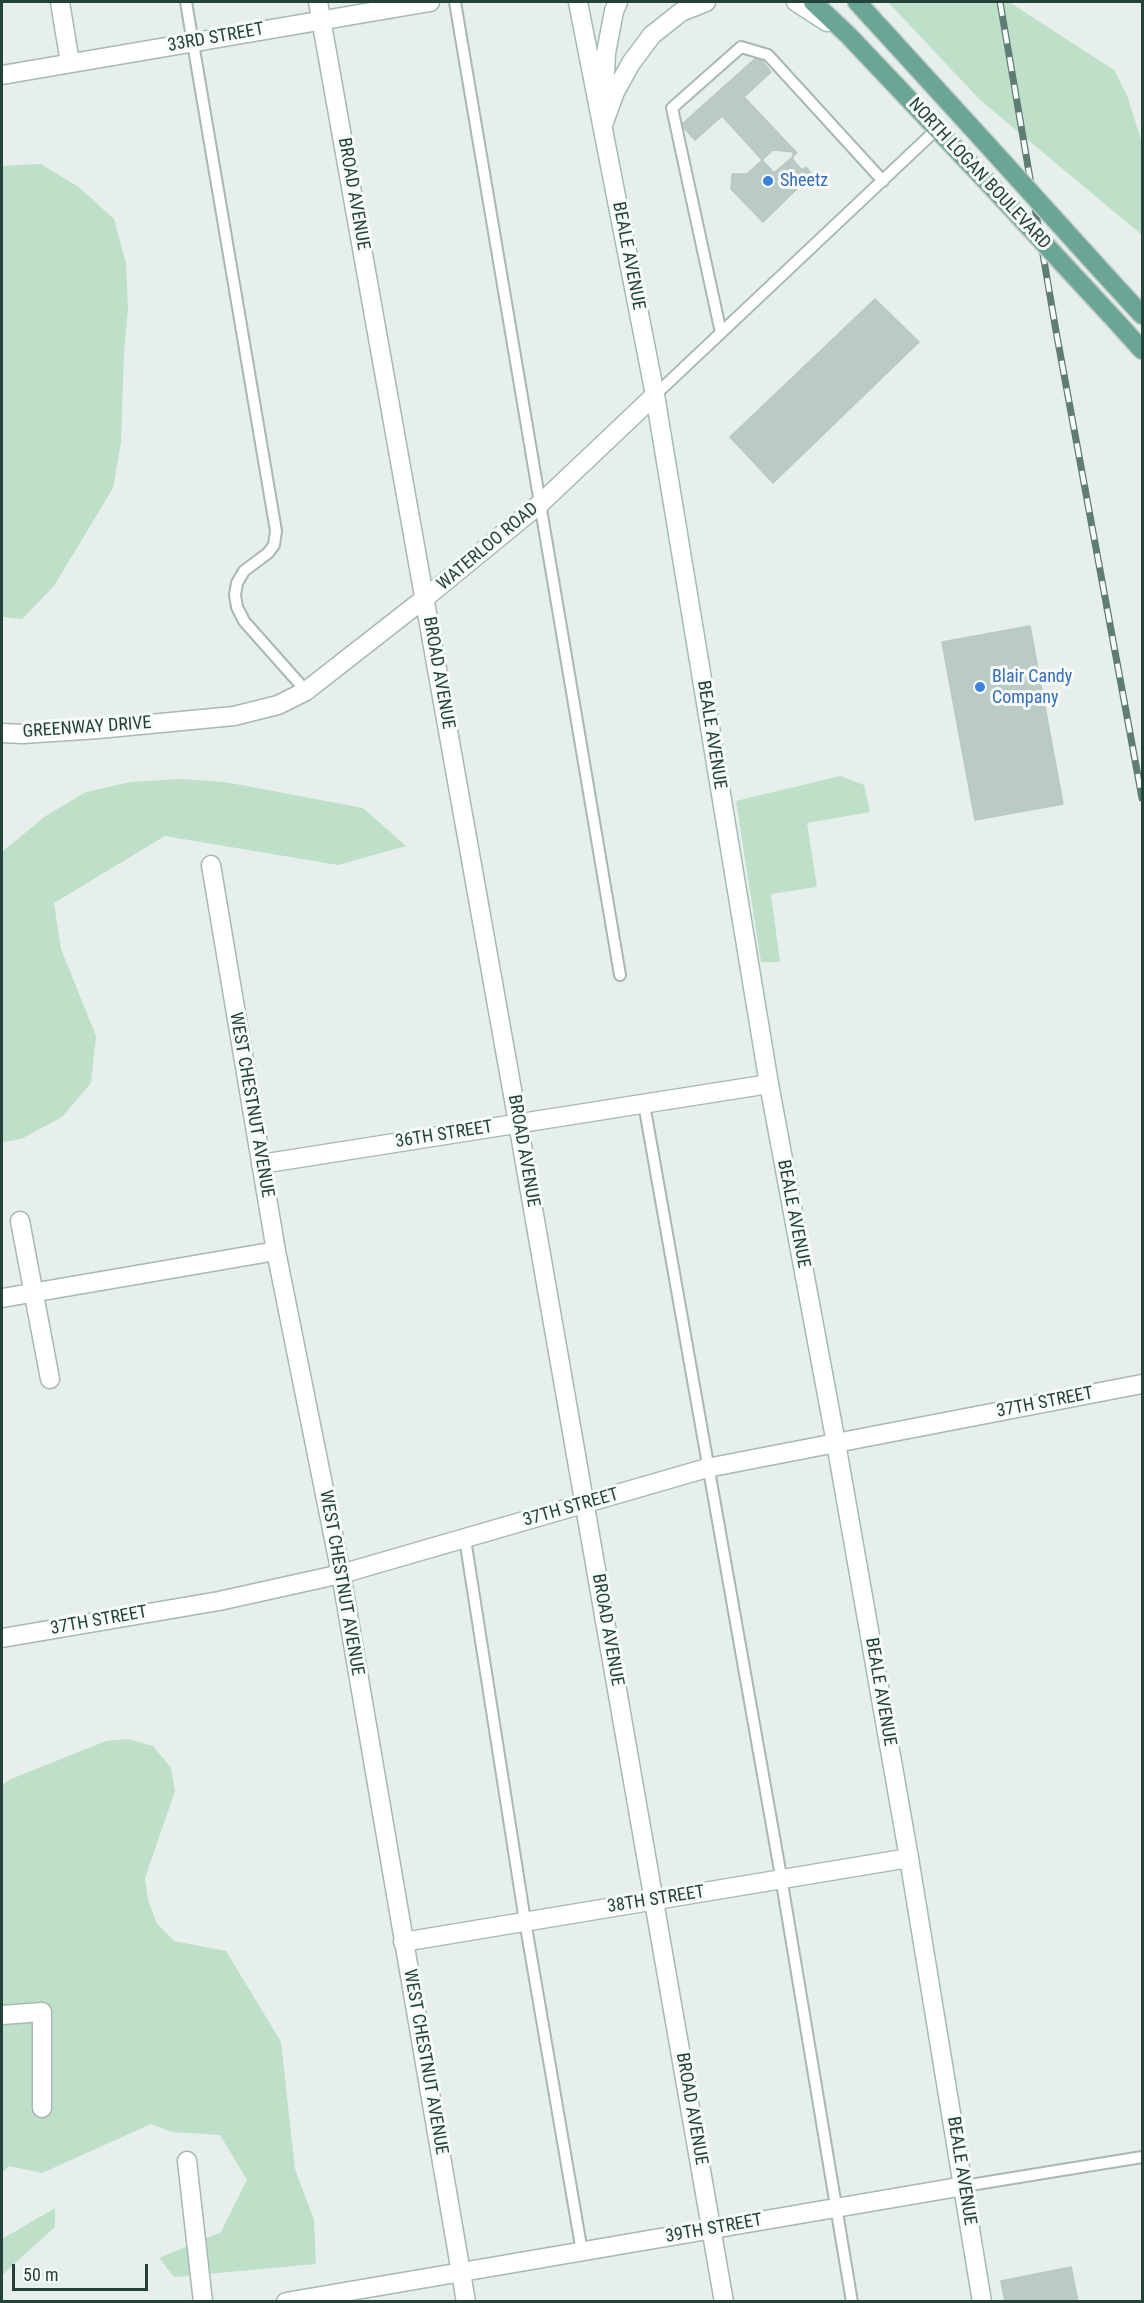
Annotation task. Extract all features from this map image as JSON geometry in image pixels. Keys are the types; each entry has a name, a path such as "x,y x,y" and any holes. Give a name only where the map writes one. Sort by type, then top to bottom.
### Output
{"main road":[{"name":"NORTH LOGAN BOULEVARD","path":"813,2 849,36 1143,350"},
{"name":"NORTH LOGAN BOULEVARD","path":"857,2 1143,315"}],"street":[{"path":"60,2 70,63"},
{"name":"BROAD AVENUE","path":"318,2 518,1124 724,2301"},
{"name":"33RD STREET","path":"2,75 430,2"},
{"name":"BEALE AVENUE","path":"578,2 655,395 769,1084 836,1443 909,1858 982,2301"},
{"name":"BEALE AVENUE","path":"602,127 606,53 614,11 618,2"},
{"path":"602,127 615,92 652,35 681,12 706,2"},
{"path":"796,2 849,36"},
{"name":"WATERLOO ROAD","path":"173,722 245,713 278,705 306,691 541,503 655,395"},
{"name":"GREENWAY DRIVE","path":"2,733 22,734 173,722"},
{"name":"WEST CHESTNUT AVENUE","path":"211,866 276,1251 341,1574 466,2301"},
{"name":"36TH STREET","path":"261,1164 769,1084"},
{"path":"20,1221 50,1378"},
{"path":"2,1298 276,1251"},
{"name":"37TH STREET","path":"2,1638 219,1601 341,1574 707,1468 1143,1384"},
{"name":"38TH STREET","path":"403,1942 909,1858"},
{"path":"2,2015 42,2012 42,2108"},
{"path":"187,2161 202,2301"},
{"name":"39TH STREET","path":"286,2301 462,2273 964,2186"}],"lane":[{"path":"186,2 276,531 274,545 268,553 244,571 237,584 235,595 237,607 244,621 306,691"},
{"path":"455,2 620,975"},
{"path":"721,333 672,108 741,46 768,55 883,180"},
{"path":"655,395 937,129"},
{"path":"644,1104 781,1879 852,2301"},
{"path":"465,1539 525,1921 582,2252"},
{"name":"39TH STREET","path":"964,2186 1143,2157"}],"green space":[{"path":"888,2 1009,2 1114,70 1127,95 1142,143 1142,235 980,100"},
{"path":"41,164 80,188 114,219 126,263 128,309 121,442 113,488 54,586 22,619 2,617 2,166"},
{"path":"840,776 864,785 870,812 807,823 817,887 771,894 780,962 761,962 736,801"},
{"path":"179,779 225,782 363,808 406,846 338,865 165,836 54,903 61,949 96,1036 91,1083 62,1117 21,1139 2,1142 2,852 44,817 86,792 131,782"},
{"path":"128,1739 153,1746 171,1768 175,1791 145,1878 148,1900 157,1924 174,1941 226,1951 281,2042 295,2169 314,2220 316,2264 174,2277 159,2258 221,2232 247,2180 220,2135 172,2132 151,2124 42,2173 9,2166 2,2173 2,1785 11,1779 106,1741"},
{"path":"55,2208 55,2227 2,2275 2,2239"}],"building":[{"name":"Sheetz","path":"758,56 771,72 744,97 797,153 774,173 722,116 695,140 681,125"},
{"name":"Sheetz","path":"773,150 793,152 793,160 802,170 806,167 812,174 763,222 731,189 732,174 747,174"},
{"path":"875,299 919,342 773,483 730,437"},
{"path":"1030,626 1063,804 975,820 942,642"},
{"path":"1071,2267 1078,2302 1005,2302 1001,2281"}],"railway":[{"path":"1000,2 1056,331 1142,798"}],"place":[{"name":"Sheetz","path":"768,181"},
{"name":"Blair Candy Company","path":"980,687"}]}
